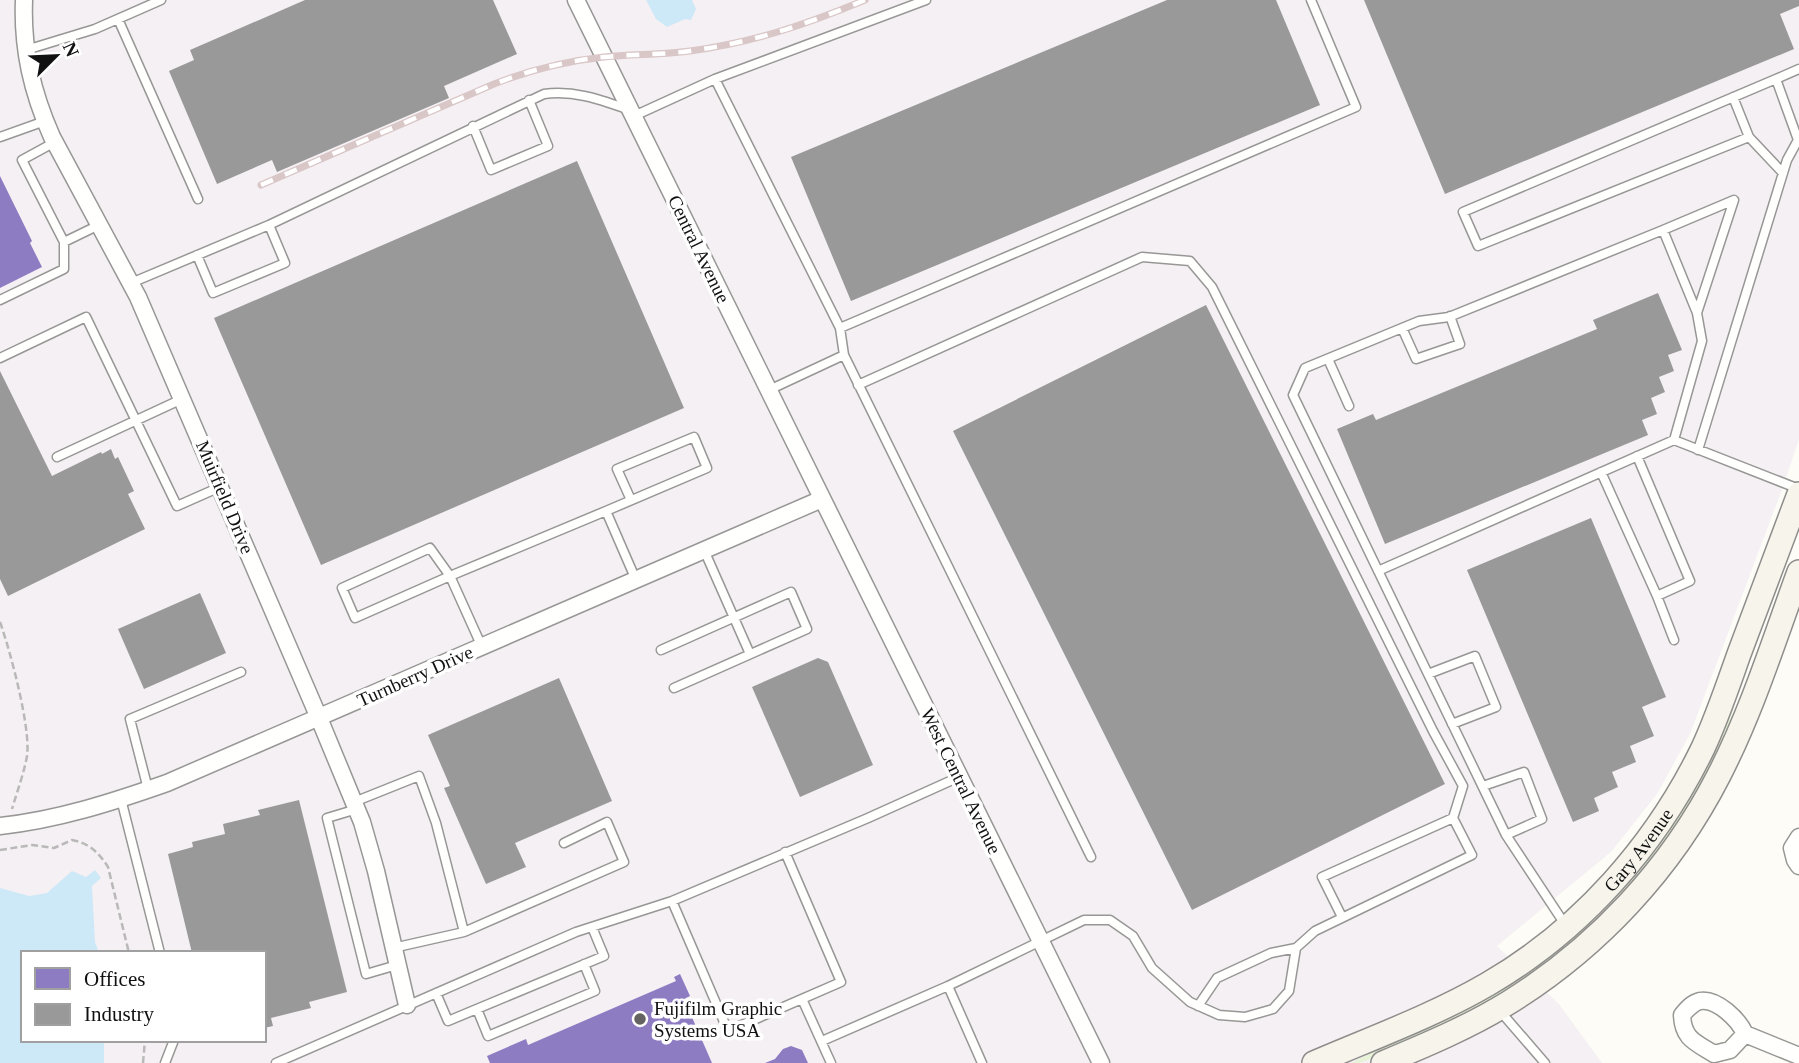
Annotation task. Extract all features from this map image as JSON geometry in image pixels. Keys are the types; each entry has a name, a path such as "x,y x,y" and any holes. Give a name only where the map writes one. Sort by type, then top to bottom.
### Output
{"main road":[{"name":"Gary Avenue","path":"1314,1063 1462,999 1524,961 1566,927 1634,858 1671,805 1716,718 1799,492"},
{"name":"Gary Avenue","path":"1383,1063 1498,1009 1560,968 1595,937 1649,881 1707,798 1730,753 1799,572"}],"street":[{"name":"Muirfield Drive","path":"24,0 26,50 32,82 45,121 131,283 355,806 376,871 407,1006"},
{"name":"Central Avenue","path":"576,0 822,499"},
{"name":"Turnberry Drive","path":"4,826 27,824 148,790 822,499"},
{"name":"West Central Avenue","path":"822,499 1101,1063"},
{"path":"1799,837 1792,848 1799,866"},
{"path":"1745,1034 1799,1056"}],"lane":[{"path":"26,50 95,29 161,0"},
{"path":"131,283 269,225 544,94 580,93 632,113 926,0"},
{"path":"840,328 1356,107 1311,0"},
{"path":"118,19 198,199"},
{"path":"1749,137 1478,246 1463,212 1799,69"},
{"path":"716,79 840,328 844,355 858,385 1091,857"},
{"path":"1698,450 1787,160 1798,140 1776,79"},
{"path":"1733,97 1749,137 1783,173"},
{"path":"473,126 491,170 548,146 529,100"},
{"path":"1790,118 1799,114"},
{"path":"0,137 45,121"},
{"path":"0,300 64,269 64,242 22,160 55,142"},
{"path":"1566,927 1506,835 1293,395 1305,368 1419,321 1450,316 1734,200 1697,313"},
{"path":"64,242 101,225"},
{"path":"197,255 213,293 285,263 269,225"},
{"path":"1663,230 1697,313 1702,341 1674,440"},
{"path":"858,385 1142,257 1189,261 1212,287 1463,786 1453,818 1472,855 1315,931 1296,948 1272,953 1217,978 1198,1006"},
{"path":"1402,328 1416,359 1460,344 1450,316"},
{"path":"0,358 86,317 177,506 220,487"},
{"path":"769,390 844,355"},
{"path":"1328,359 1349,406"},
{"path":"57,457 182,399"},
{"path":"482,647 450,576 430,548 342,588 355,618 450,576 606,511 707,468 694,437 617,469 631,500"},
{"path":"1378,571 1674,440 1799,492"},
{"path":"1637,456 1690,581 1657,596"},
{"path":"1601,472 1674,640"},
{"path":"606,511 636,580"},
{"path":"704,550 750,654"},
{"path":"661,650 791,592 807,629 674,688"},
{"path":"1429,674 1475,656 1496,706 1452,724"},
{"path":"148,790 130,719 241,672"},
{"path":"1483,786 1524,772 1542,819 1506,835"},
{"path":"397,965 366,974 327,818 419,776 436,823 464,932"},
{"path":"276,1063 592,927 672,901 960,777"},
{"path":"121,799 159,951"},
{"path":"1342,918 1322,877 1453,818"},
{"path":"393,948 464,932 624,862 607,822 564,843"},
{"path":"672,901 728,1031 802,999 841,982 785,852"},
{"path":"822,1041 948,986 1084,920 1110,920 1133,936 1152,968 1190,1002 1219,1016 1245,1017 1273,1009 1289,991 1296,948"},
{"path":"436,993 448,1021 604,956 592,927"},
{"path":"477,1009 488,1036 595,992 584,964"},
{"path":"948,986 982,1063"},
{"path":"802,999 831,1063"},
{"path":"1498,1009 1545,1063"},
{"path":"165,1063 173,1042"}],"path":[{"path":"0,622 27,741 27,756 4,826"},
{"path":"0,850 32,845 54,848 72,840 91,847 108,867 129,951"},
{"path":"143,1063 145,1042"}],"shaded area":[{"path":"0,0 1799,0 1799,439 1690,734 1657,794 1611,852 1497,946 1559,1004 1602,1063 0,1063"}],"green space":[{"path":"1751,649 1721,751 1684,816 1646,870 1573,945 1510,991 1427,1035 1360,1063 1351,1063 1447,1016 1602,906"}],"water":[{"path":"646,0 692,0 696,9 691,20 685,19 667,27 656,19"},
{"path":"95,870 101,878 92,886 95,942 98,951 21,951 21,1042 104,1042 104,1063 0,1063 0,888 29,896 47,893 72,871 86,877"}],"building: Offices":[{"path":"0,176 42,267 0,288"},
{"name":"Fujifilm Graphic Systems USA","path":"680,974 690,996 684,999 712,1063 490,1063 487,1056 526,1039 528,1045 676,981 674,977"},
{"name":"Fujifilm Graphic Systems USA","path":"791,1046 802,1050 808,1063 765,1063 775,1059 783,1049"}],"building: Industry":[{"path":"305,0 493,0 517,54 444,86 449,98 277,172 272,160 217,184 169,71 194,60 190,50"},
{"path":"1167,0 1276,0 1320,105 851,301 791,157"},
{"path":"1364,0 1799,0 1799,6 1780,14 1794,49 1445,194"},
{"path":"577,161 684,408 321,565 214,318"},
{"path":"1658,293 1682,350 1668,355 1674,371 1659,377 1665,392 1651,398 1657,414 1642,420 1648,435 1385,544 1337,429 1373,414 1376,420 1597,329 1593,320"},
{"path":"1206,305 1445,784 1192,910 953,431"},
{"path":"0,371 52,476 111,449 115,459 118,457 134,491 128,494 145,529 8,596 0,579"},
{"path":"1591,518 1666,697 1642,707 1654,736 1630,746 1636,762 1612,772 1618,787 1594,798 1599,811 1573,822 1467,570"},
{"path":"200,593 226,653 144,689 118,629"},
{"path":"818,658 828,662 873,765 800,797 752,687"},
{"path":"559,678 612,801 515,843 526,867 486,884 444,788 450,786 428,735"},
{"path":"299,800 347,992 309,1002 311,1008 271,1018 273,1026 266,1028 266,951 192,951 168,854 193,847 192,842 225,834 223,824 260,815 258,810"}],"railway":[{"path":"261,185 521,74 590,59 679,52 736,43 800,25 865,0"}],"place":[{"name":"Fujifilm Graphic Systems USA","path":"640,1019"}]}
